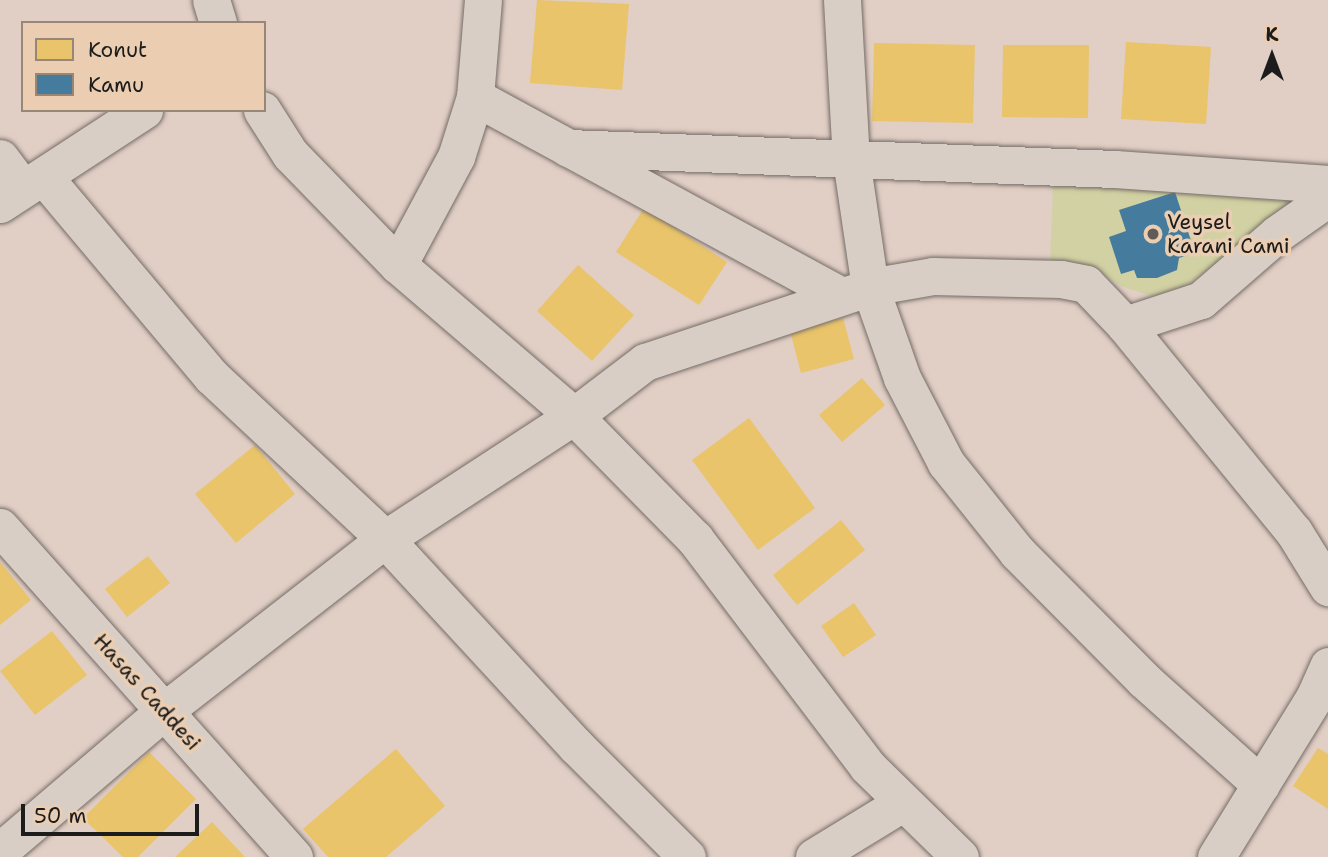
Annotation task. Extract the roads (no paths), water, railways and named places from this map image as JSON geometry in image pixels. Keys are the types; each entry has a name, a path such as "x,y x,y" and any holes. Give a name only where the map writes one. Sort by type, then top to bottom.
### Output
{"street":[{"path":"211,0 217,21"},
{"path":"398,265 456,157 475,97 483,0"},
{"path":"842,0 856,291 946,463 1017,552 1144,680 1261,785"},
{"path":"475,97 568,148 856,291"},
{"path":"22,189 141,112"},
{"path":"263,112 290,153 398,265 574,416 695,539 867,765 960,857"},
{"path":"568,148 1115,169 1328,184"},
{"path":"0,158 22,189 212,377 385,539 576,746 687,857"},
{"path":"1125,325 1201,300 1277,234 1328,198"},
{"path":"0,851 164,711 385,539 574,416 645,362 856,291 933,276 1061,279 1086,284 1125,325 1294,532 1328,587"},
{"name":"Hasas Caddesi","path":"0,527 294,857"},
{"path":"1216,857 1261,785 1328,667"},
{"path":"814,857 904,802"}],"place":[{"name":"Veysel Karani Cami","path":"1153,234"}]}
